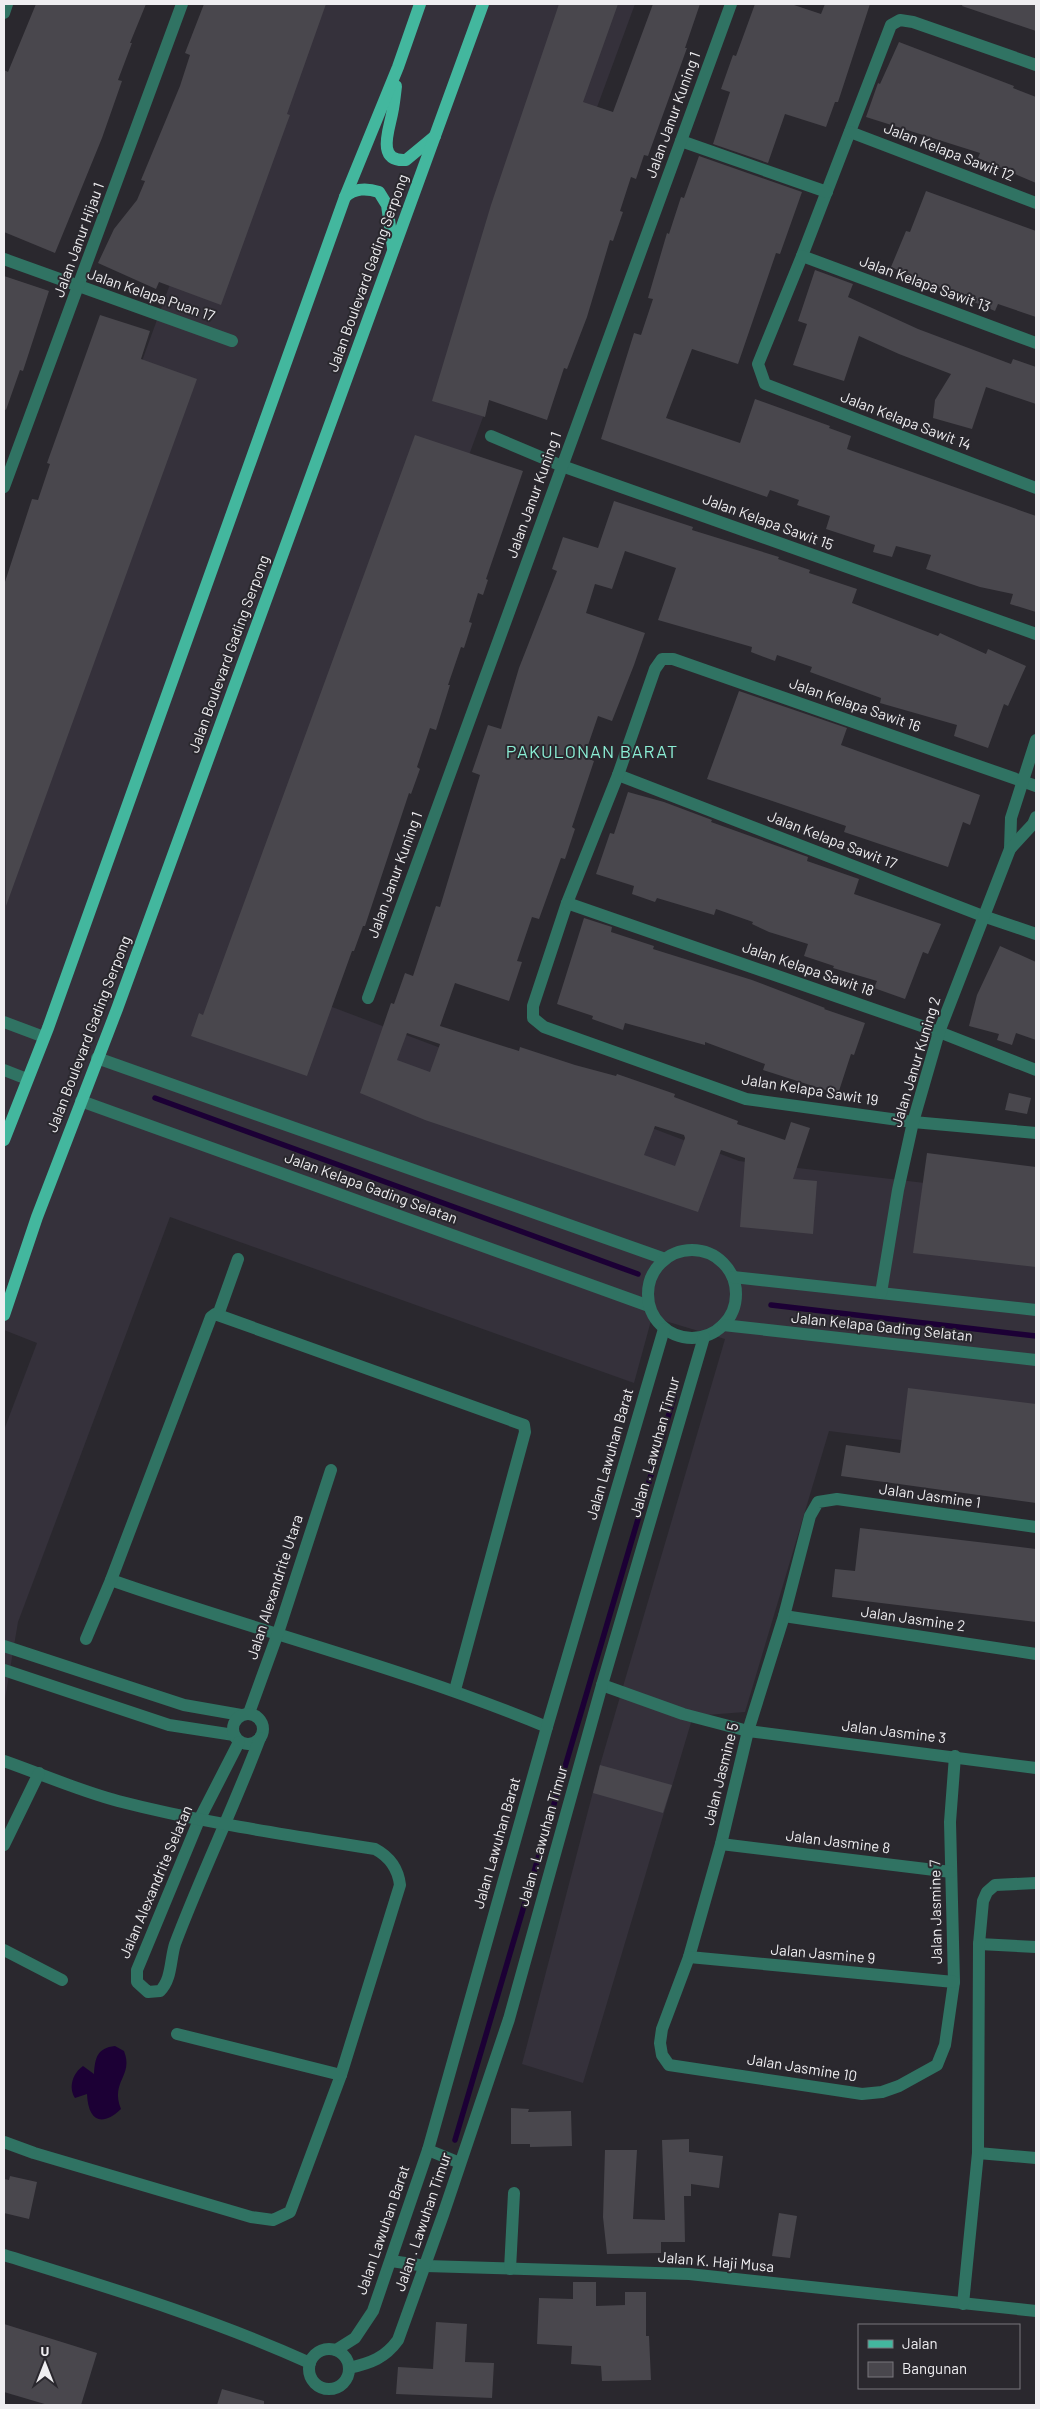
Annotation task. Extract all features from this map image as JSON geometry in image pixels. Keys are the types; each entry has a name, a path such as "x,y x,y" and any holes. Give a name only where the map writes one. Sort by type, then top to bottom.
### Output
{"main road":[{"path":"4,1140 44,1037 346,197 398,67 420,4"},
{"name":"Jalan Boulevard Gading Serpong","path":"4,1314 37,1217 483,4"},
{"path":"398,67 392,116 387,133 386,145 388,154 396,160 406,160 435,136"},
{"path":"346,197 352,191 379,192 387,205 394,250"}],"street":[{"path":"4,12 7,4"},
{"name":"Jalan Janur Hijau 1","path":"4,486 182,4"},
{"name":"Jalan Janur Kuning 1","path":"368,998 732,4"},
{"path":"802,256 891,25 900,20 912,22 1036,65"},
{"name":"Jalan Kelapa Sawit 12","path":"850,132 1036,203"},
{"path":"681,141 827,192"},
{"name":"Jalan Kelapa Sawit 13","path":"802,256 1036,343"},
{"name":"Jalan Kelapa Sawit 14","path":"802,256 758,364 764,384 1036,488"},
{"name":"Jalan Kelapa Puan 17","path":"4,259 232,341"},
{"name":"Jalan Kelapa Sawit 15","path":"491,436 562,466 1036,634"},
{"name":"Jalan Kelapa Sawit 16","path":"618,775 655,669 662,659 673,659 1036,786"},
{"name":"Jalan Janur Kuning 2","path":"881,1293 898,1190 914,1122 939,1032 1010,849 1011,818 1036,740"},
{"path":"567,903 618,775"},
{"name":"Jalan Kelapa Sawit 17","path":"618,775 983,916 1036,934"},
{"name":"Jalan Janur Kuning 2","path":"1010,849 1033,824 1036,817"},
{"name":"Jalan Kelapa Sawit 19","path":"567,903 533,1006 533,1018 544,1028 746,1099 914,1122 1036,1133"},
{"name":"Jalan Kelapa Sawit 18","path":"567,903 939,1032 1036,1070"},
{"path":"4,1022 44,1037"},
{"name":"Jalan Kelapa Gading Selatan","path":"97,1058 665,1260"},
{"path":"4,1070 28,1079"},
{"name":"Jalan Kelapa Gading Selatan","path":"81,1101 649,1306"},
{"path":"690,1250 703,1252 715,1257 726,1266 733,1277 736,1290 735,1303 731,1315 723,1325 704,1337 690,1338 676,1336 664,1329 655,1318 649,1306 648,1293 650,1280 656,1269 665,1260 676,1253 690,1250"},
{"path":"218,1315 238,1259"},
{"path":"733,1277 1036,1310"},
{"path":"86,1639 111,1580 211,1316 218,1315 523,1424 525,1427 455,1690"},
{"name":"Jalan Kelapa Gading Selatan","path":"723,1325 1036,1360"},
{"name":"Jalan Lawuhan Barat","path":"336,2350 355,2338 373,2311 428,2150 547,1727 664,1329"},
{"name":"Jalan . Lawuhan Timur","path":"349,2368 374,2362 389,2352 398,2340 426,2266 509,2019 602,1685 704,1337"},
{"name":"Jalan Alexandrite Utara","path":"245,1714 278,1633 331,1470"},
{"name":"Jalan Jasmine 1","path":"818,1502 837,1499 1036,1527"},
{"name":"Jalan Jasmine 5","path":"662,2055 660,2043 662,2029 689,1958 721,1844 748,1731 784,1616 810,1516 818,1502"},
{"path":"111,1580 207,1614 278,1633 455,1690 547,1727"},
{"name":"Jalan Jasmine 2","path":"784,1616 1036,1654"},
{"path":"4,1646 184,1705 257,1716 262,1722 263,1730 260,1738 254,1743 169,1725 4,1670"},
{"name":"Jalan Jasmine 3","path":"602,1685 683,1714 748,1731 955,1756 1036,1768"},
{"path":"236,1738 232,1727 235,1719 245,1714"},
{"name":"Jalan Alexandrite Selatan","path":"236,1738 199,1820 137,1970 137,1982 148,1992 160,1991 166,1985 174,1946 260,1738"},
{"name":"Jalan Jasmine 7","path":"937,2065 945,2045 954,1982 950,1822 955,1756"},
{"path":"4,1761 116,1800 199,1820 375,1849 389,1859 399,1874 400,1885 341,2075 290,2212 273,2220 251,2217 4,2142"},
{"path":"4,1845 39,1773"},
{"name":"Jalan Jasmine 8","path":"721,1844 951,1872"},
{"path":"963,2304 978,2152 979,1944 983,1901 990,1887 1010,1883 1036,1882"},
{"path":"979,1944 1036,1947"},
{"path":"4,1950 62,1980"},
{"name":"Jalan Jasmine 9","path":"689,1958 954,1982"},
{"path":"177,2034 341,2075"},
{"name":"Jalan Jasmine 10","path":"662,2055 669,2065 862,2094 899,2086 937,2065"},
{"path":"428,2150 460,2163"},
{"path":"978,2152 1036,2158"},
{"path":"510,2269 514,2193"},
{"path":"4,2255 146,2299 272,2345 310,2363"},
{"name":"Jalan K. Haji Musa","path":"391,2261 426,2266 689,2274 963,2304 1036,2310"},
{"path":"336,2350 342,2354 349,2368 348,2376 338,2387 323,2388 311,2378 310,2363 320,2352 336,2350"}],"shaded area":[{"path":"272,4 635,4 274,985 739,1161 1036,1196 1036,1457 829,1431 745,1712 693,1716 583,2083 522,2064 600,1765 725,1339 652,1317 634,1383 170,1217 18,1622 4,1705 4,1430 37,1343 4,1330 4,740"},
{"path":"115,2046 124,2051 126,2060 125,2073 118,2092 121,2109 107,2118 97,2118 90,2110 87,2094 75,2098 72,2089 74,2076 83,2066 94,2074 98,2055 104,2049"}],"building":[{"path":"36,4 146,4 130,43 132,43 118,80 122,81 102,138 55,253 4,232 4,70 8,72"},
{"path":"204,4 326,4 287,114 290,115 221,305 159,282 156,289 98,263 114,229 137,200 145,181 141,180 180,86 190,55 185,53"},
{"path":"559,4 618,4 583,102 613,112 653,4 700,4 685,48 687,48 648,156 644,155 636,179 631,177 620,211 623,212 613,241 610,240 587,317 567,369 564,368 547,420 489,400 485,417 432,401 491,205"},
{"path":"755,4 791,4 821,14 825,4 870,4 838,102 835,102 826,127 785,114 768,163 713,144 730,92 721,89 733,55 736,56"},
{"path":"963,4 1036,4 1036,31 962,6"},
{"path":"899,42 1014,86 1013,88 1036,97 1036,183 978,158 980,153 866,117 878,83 880,84"},
{"path":"699,156 802,192 780,254 776,253 738,364 692,349 666,418 740,443 755,399 830,426 829,428 851,436 847,449 1036,516 1036,612 1010,604 1013,594 980,587 926,569 931,555 896,546 892,557 873,552 875,545 826,529 830,516 797,505 799,500 770,490 767,497 601,439 634,333 641,335 653,299 648,298 667,233 669,234 681,197 684,198"},
{"path":"926,191 1036,231 1036,317 998,304 995,311 891,267 906,231 910,232"},
{"path":"815,270 853,284 848,297 918,329 1011,364 1013,359 1036,367 1036,404 986,387 972,429 933,418 935,400 951,374 859,336 844,381 793,365 807,324 798,321"},
{"path":"4,276 49,291 23,371 20,370 6,410 4,409"},
{"path":"100,315 150,331 141,359 197,379 6,906 4,585 32,499 38,500 50,464 47,463"},
{"path":"415,435 523,471 486,579 488,580 483,595 478,593 469,622 472,623 464,648 461,647 448,685 450,685 436,730 430,728 417,767 420,769 411,794 409,793 365,926 363,926 354,951 352,951 307,1076 191,1036 199,1013 203,1015"},
{"path":"614,501 693,527 692,530 779,557 778,559 810,570 809,573 857,589 852,603 938,636 940,633 986,654 988,649 1026,666 1008,706 1004,704 988,748 954,736 957,725 880,703 881,698 810,672 812,667 777,655 775,661 751,652 752,647 658,620 676,568 625,551 612,589 595,584 586,613 645,633 634,665 612,721 598,716 584,757 594,761 572,827 575,829 565,859 561,858 539,919 532,917 517,961 522,962 509,1001 455,983 440,1026 519,1051 520,1047 575,1065 616,1076 617,1074 675,1094 674,1097 738,1121 737,1124 785,1140 791,1122 810,1128 793,1179 817,1181 813,1234 740,1227 745,1158 721,1150 698,1212 425,1120 360,1093 391,1003 394,1004 405,973 413,976 436,906 440,907 480,775 472,772 488,725 501,729 519,668 557,571 552,569 563,537 598,548","holes":["407,1033 440,1044 430,1072 397,1060","655,1126 684,1135 685,1138 675,1166 644,1155"]},
{"path":"739,691 847,728 841,745 980,795 970,825 963,822 948,867 844,832 846,826 707,779"},
{"path":"628,792 664,802 712,820 711,822 808,857 807,861 859,879 854,894 941,924 928,954 923,952 905,999 874,988 877,981 833,968 834,966 804,956 808,944 769,932 752,924 753,922 716,909 714,915 657,898 655,902 632,894 634,886 596,874 610,833 614,834"},
{"path":"584,918 612,927 611,932 654,946 653,949 752,980 865,1023 854,1055 851,1054 838,1094 763,1070 765,1064 705,1042 705,1045 625,1023 623,1030 592,1019 593,1016 557,1004"},
{"path":"1000,946 1036,962 1036,1040 1016,1033 1012,1045 997,1040 999,1034 969,1026 977,995"},
{"path":"1009,1093 1031,1098 1027,1114 1005,1110"},
{"path":"927,1153 1036,1167 1036,1267 913,1253"},
{"path":"908,1388 1036,1404 1036,1503 841,1476 846,1445 900,1453"},
{"path":"860,1528 1036,1549 1036,1622 832,1597 835,1569 855,1571"},
{"path":"600,1765 672,1785 663,1813 593,1793"},
{"path":"511,2108 529,2109 528,2112 571,2111 572,2146 530,2147 530,2144 511,2144"},
{"path":"689,2139 689,2152 723,2156 719,2188 691,2184 691,2196 684,2196 685,2242 661,2242 661,2253 607,2254 603,2217 605,2150 637,2150 633,2219 665,2220 662,2140"},
{"path":"10,2176 37,2182 29,2219 4,2213 4,2179 9,2180"},
{"path":"779,2213 797,2216 790,2258 772,2256"},
{"path":"573,2282 596,2282 596,2306 625,2305 625,2292 646,2292 646,2336 649,2336 651,2380 602,2381 601,2366 571,2364 572,2346 537,2344 539,2298 573,2299"},
{"path":"436,2322 467,2324 465,2362 494,2363 492,2398 396,2394 398,2367 433,2369"},
{"path":"4,2324 97,2353 81,2405 48,2405 4,2392"},
{"path":"222,2389 264,2401 264,2405 217,2405"}],"waterway":[{"path":"155,1098 638,1274"},
{"path":"771,1305 1036,1336"},
{"path":"455,2140 674,1397"}],"district":[{"name":"PAKULONAN BARAT","path":"592,752"}]}
